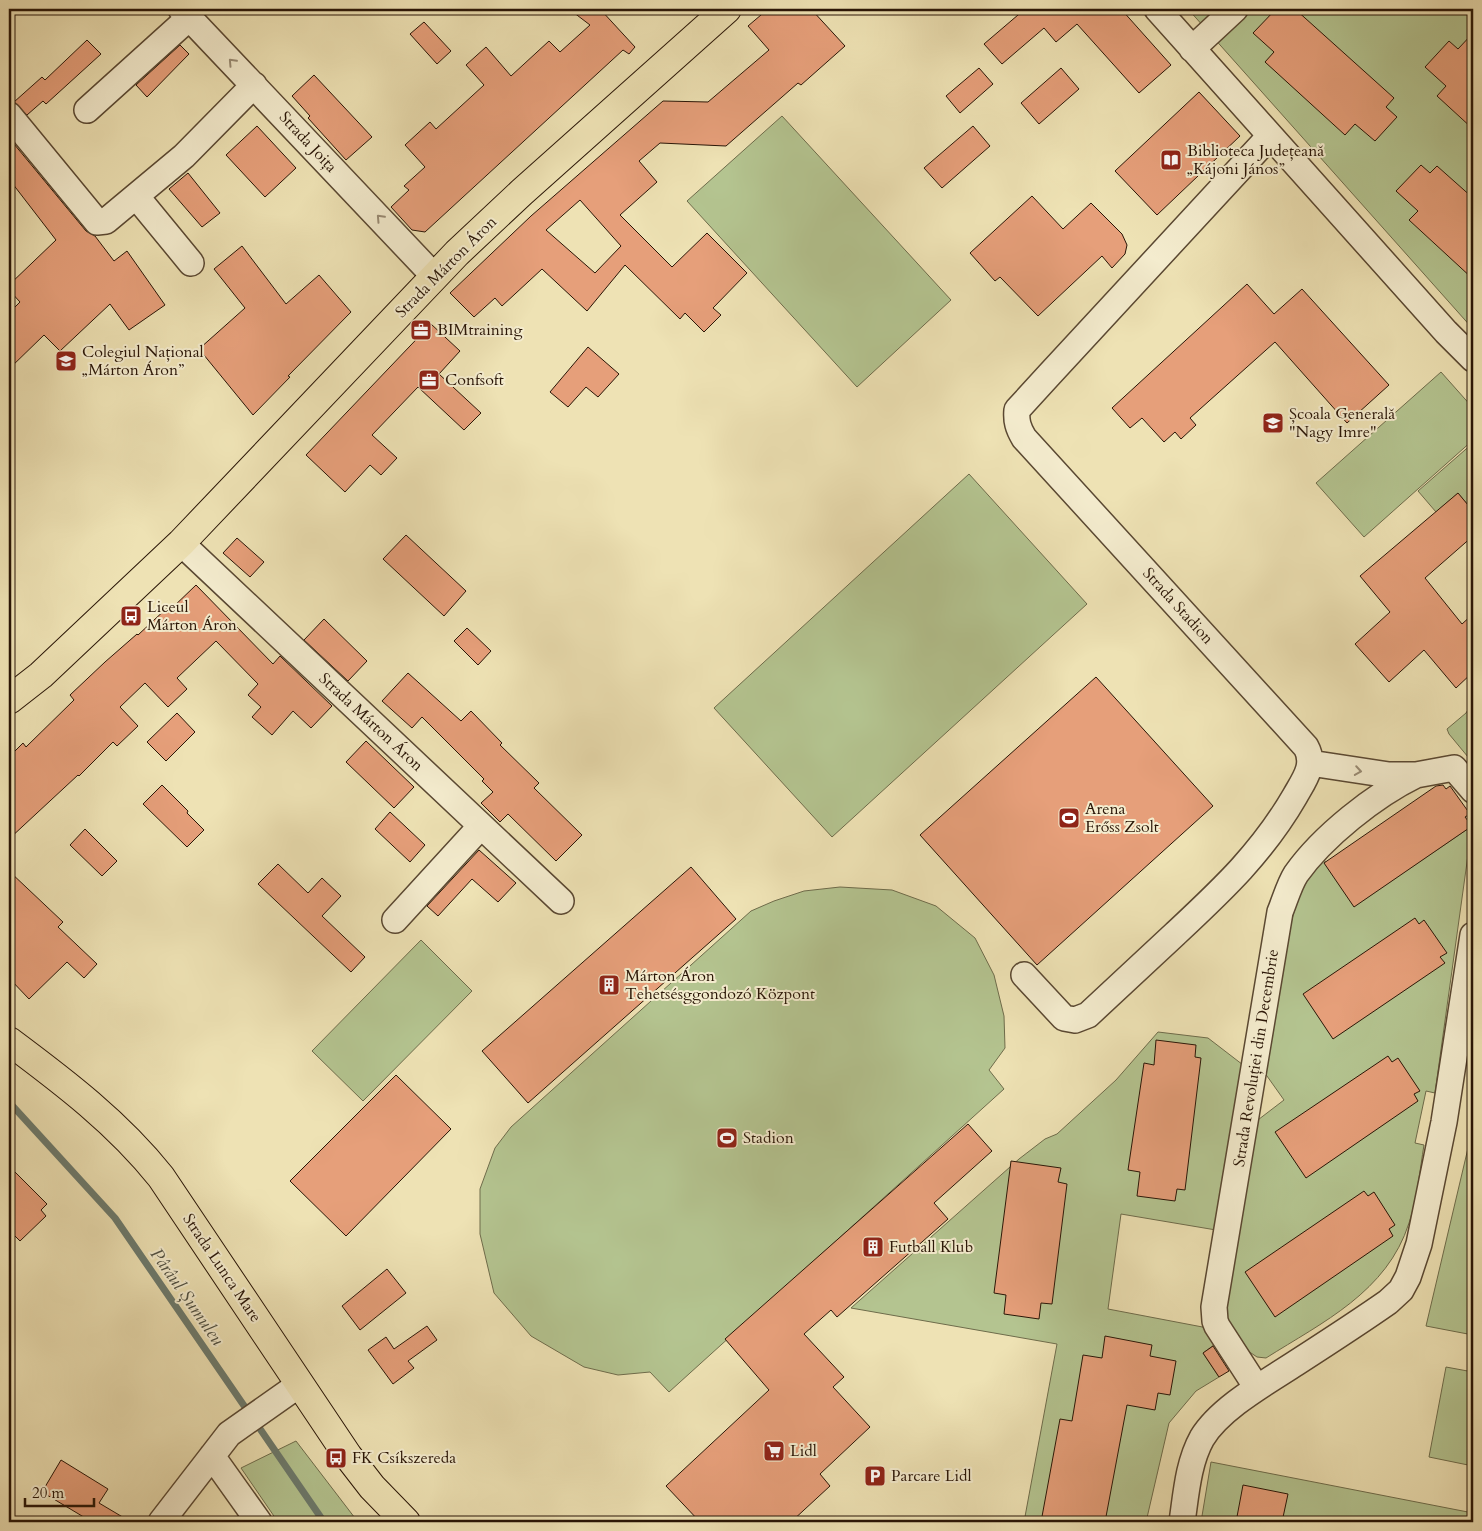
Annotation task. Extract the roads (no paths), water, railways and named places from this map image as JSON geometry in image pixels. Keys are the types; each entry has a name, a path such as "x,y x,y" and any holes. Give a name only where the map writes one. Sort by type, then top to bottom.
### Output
{"main road":[{"name":"Strada Márton Áron","path":"9,700 41,675 182,542 434,276 522,192 727,9"},
{"name":"Strada Márton Áron","path":"9,722 41,675"},
{"name":"Strada Lunca Mare","path":"9,1041 98,1111 142,1153 161,1177 348,1456 372,1487 406,1522"}],"street":[{"path":"1157,9 1446,332 1473,359"},
{"path":"1192,49 1235,9"},
{"name":"Strada Joița","path":"185,13 434,276"},
{"path":"87,110 185,13"},
{"path":"9,115 97,222 106,220 184,156 254,85"},
{"name":"Strada Stadion","path":"1270,136 1044,380 1017,410 1016,418 1017,425 1024,438 1306,747 1310,754 1310,763"},
{"path":"136,196 191,263"},
{"name":"Strada Márton Áron","path":"182,542 561,900"},
{"path":"1024,975 1064,1018 1075,1020 1088,1014 1212,900 1244,867 1278,823 1308,772 1310,763 1389,775 1416,775 1454,768 1473,790"},
{"name":"Strada Revoluției din Decembrie","path":"1257,1388 1217,1326 1214,1320 1214,1307 1280,912 1296,875 1330,836 1371,802 1397,784 1416,775"},
{"path":"395,920 481,826"},
{"path":"1182,1522 1193,1459 1210,1427 1223,1413 1257,1388 1388,1302 1401,1290 1408,1277 1419,1244 1465,1036 1473,935"},
{"path":"161,1522 228,1434 300,1384"},
{"path":"212,1456 260,1522"}],"waterway":[{"name":"Pârâul Șumuleu","path":"9,1102 115,1218 324,1522"}],"place":[{"name":"Biblioteca Județeană „Kájoni János”","path":"1171,160"},
{"name":"BIMtraining","path":"421,330"},
{"name":"Colegiul Național „Márton Áron”","path":"66,361"},
{"name":"Confsoft","path":"429,380"},
{"name":"Școala Generală \"Nagy Imre\"","path":"1273,423"},
{"name":"Liceul Márton Áron","path":"131,616"},
{"name":"Arena Erőss Zsolt","path":"1069,818"},
{"name":"Márton Áron Tehetsésggondozó Központ","path":"609,985"},
{"name":"Stadion","path":"727,1138"},
{"name":"Futball Klub","path":"873,1247"},
{"name":"Lidl","path":"774,1451"},
{"name":"FK Csíkszereda","path":"336,1458"},
{"name":"Parcare Lidl","path":"875,1476"}]}
